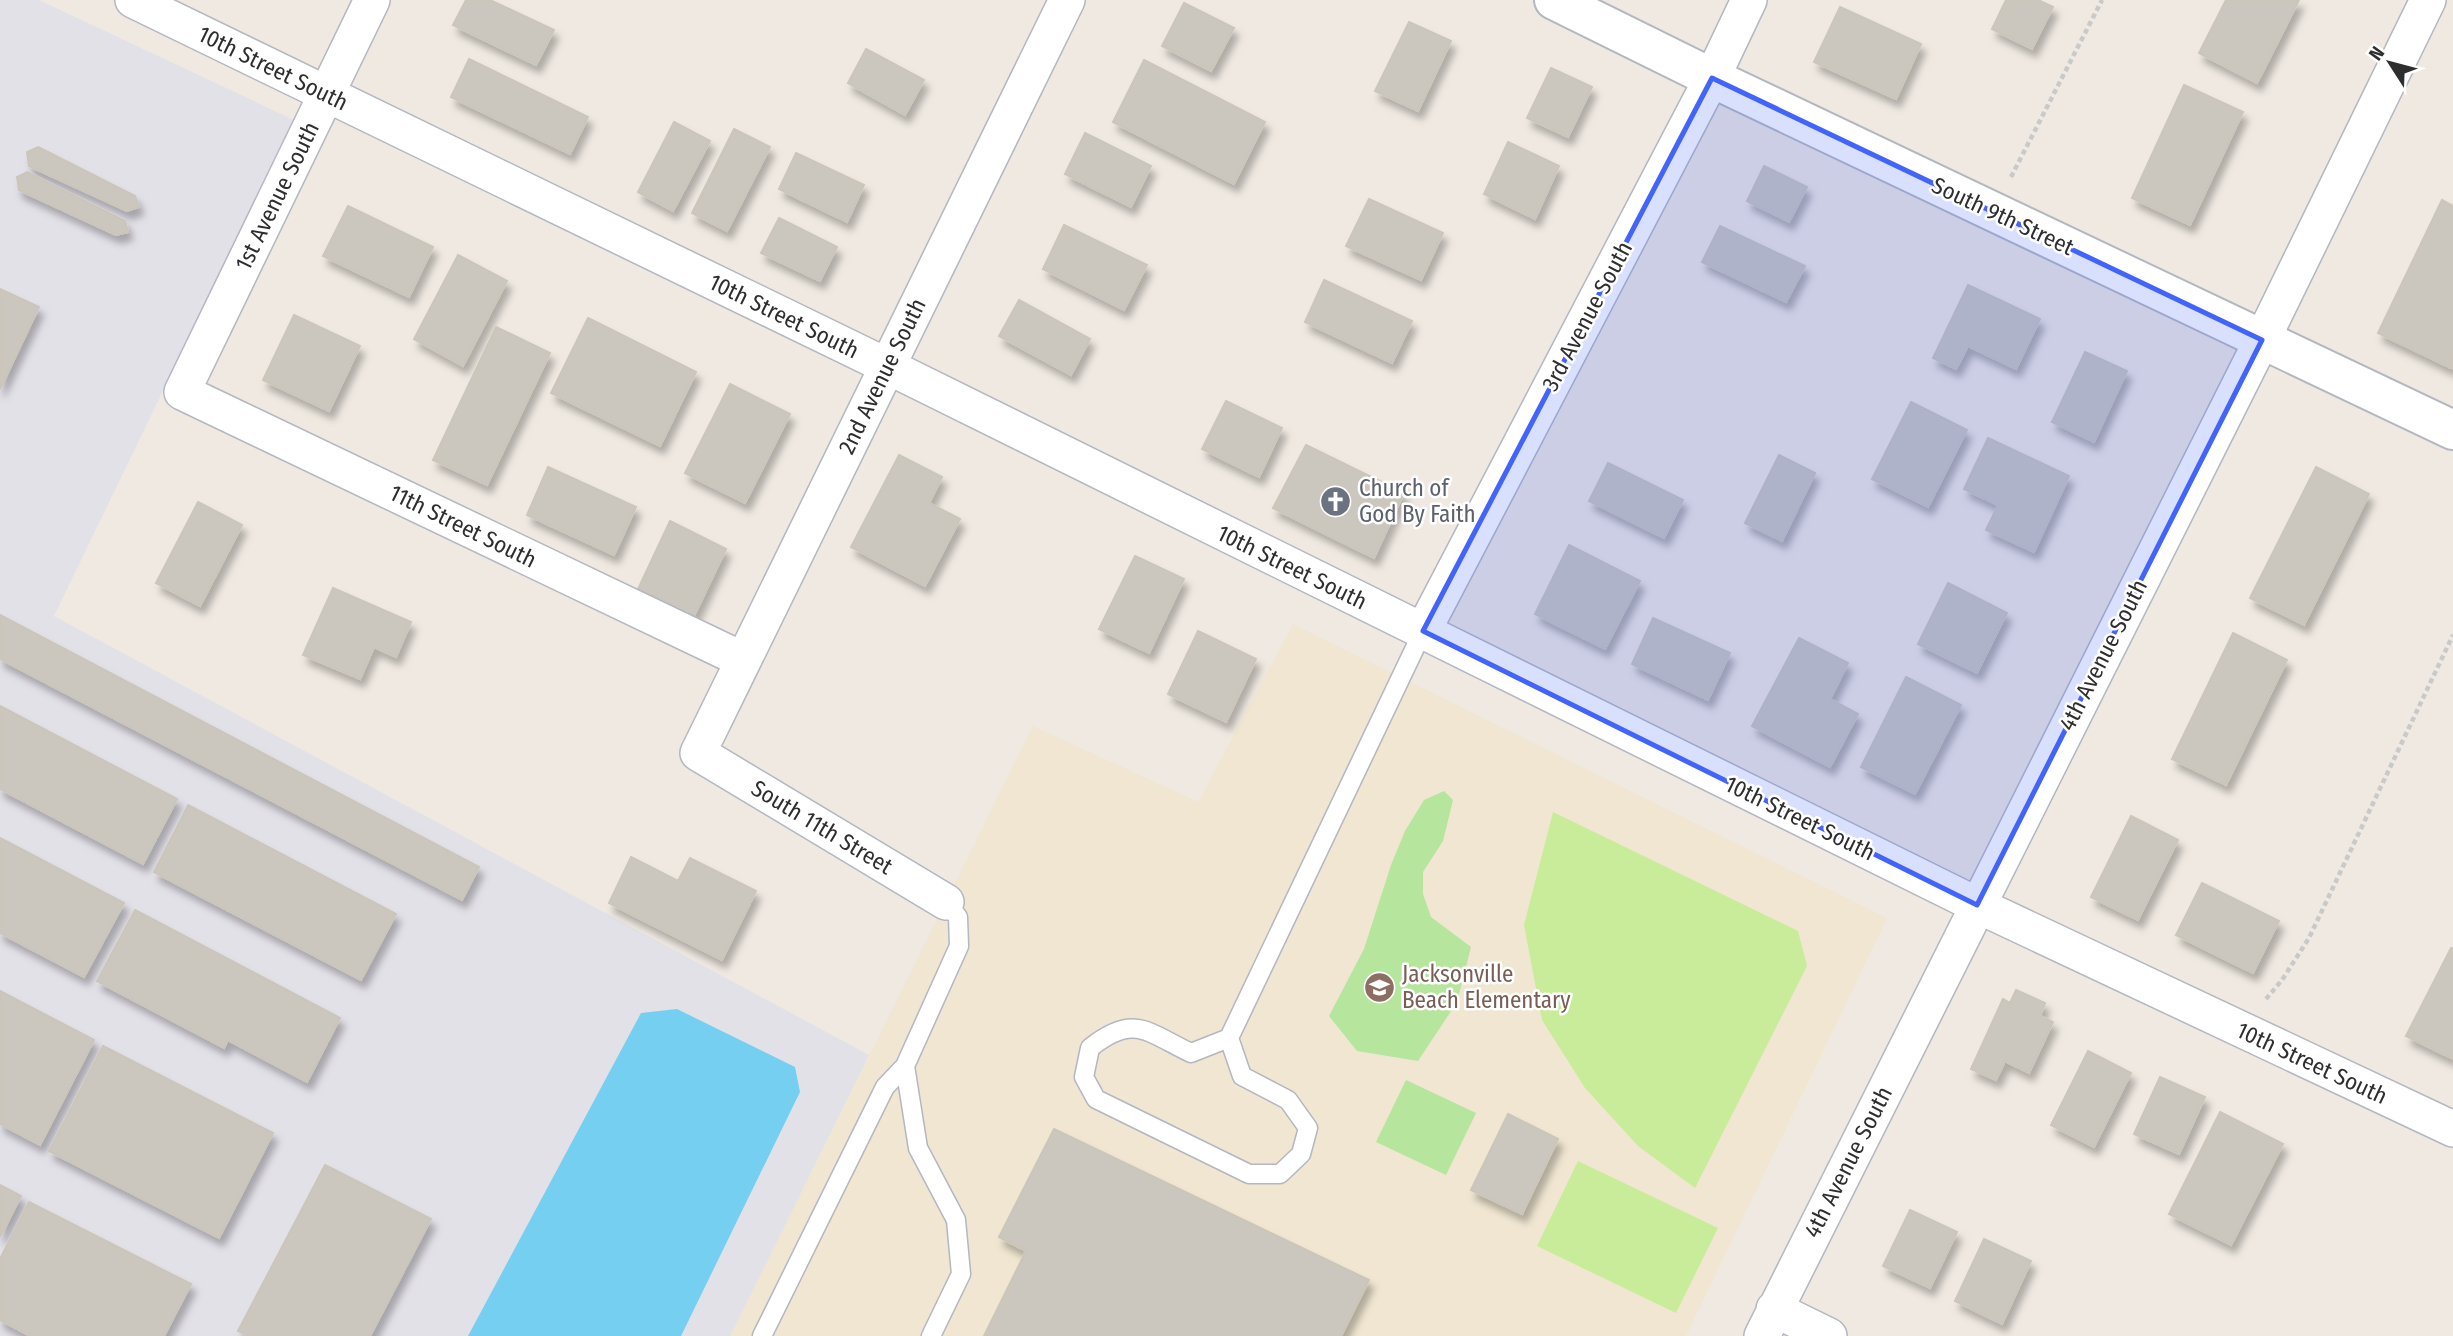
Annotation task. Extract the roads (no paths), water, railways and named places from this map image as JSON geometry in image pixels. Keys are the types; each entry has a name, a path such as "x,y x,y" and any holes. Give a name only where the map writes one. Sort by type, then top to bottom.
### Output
{"street":[{"name":"10th Street South","path":"133,0 887,366 1977,905 2453,1129"},
{"name":"1st Avenue South","path":"183,392 372,0"},
{"name":"2nd Avenue South","path":"698,753 1067,0"},
{"name":"South 9th Street","path":"1554,0 1712,78 2453,430"},
{"name":"3rd Avenue South","path":"1423,631 1712,78 1749,0"},
{"name":"4th Avenue South","path":"1768,1323 2262,340 2428,0"},
{"name":"11th Street South","path":"183,392 743,660"},
{"name":"South 11th Street","path":"698,753 946,902"},
{"path":"1768,1323 1829,1336"}],"lane":[{"path":"1229,1038 1242,1076 1288,1100 1308,1128 1301,1154 1280,1174 1249,1174 1096,1100 1084,1077 1090,1048 1111,1032 1138,1027 1191,1054 1229,1038 1423,631"},
{"path":"762,1336 885,1087 905,1066 959,946 958,917 946,902"},
{"path":"905,1066 918,1148 956,1220 961,1274 931,1336"}],"water":[{"path":"677,1009 795,1067 800,1092 681,1336 468,1336 641,1013"}],"place":[{"name":"Church of God By Faith","path":"1336,501"},
{"name":"Jacksonville Beach Elementary","path":"1379,987"}]}
